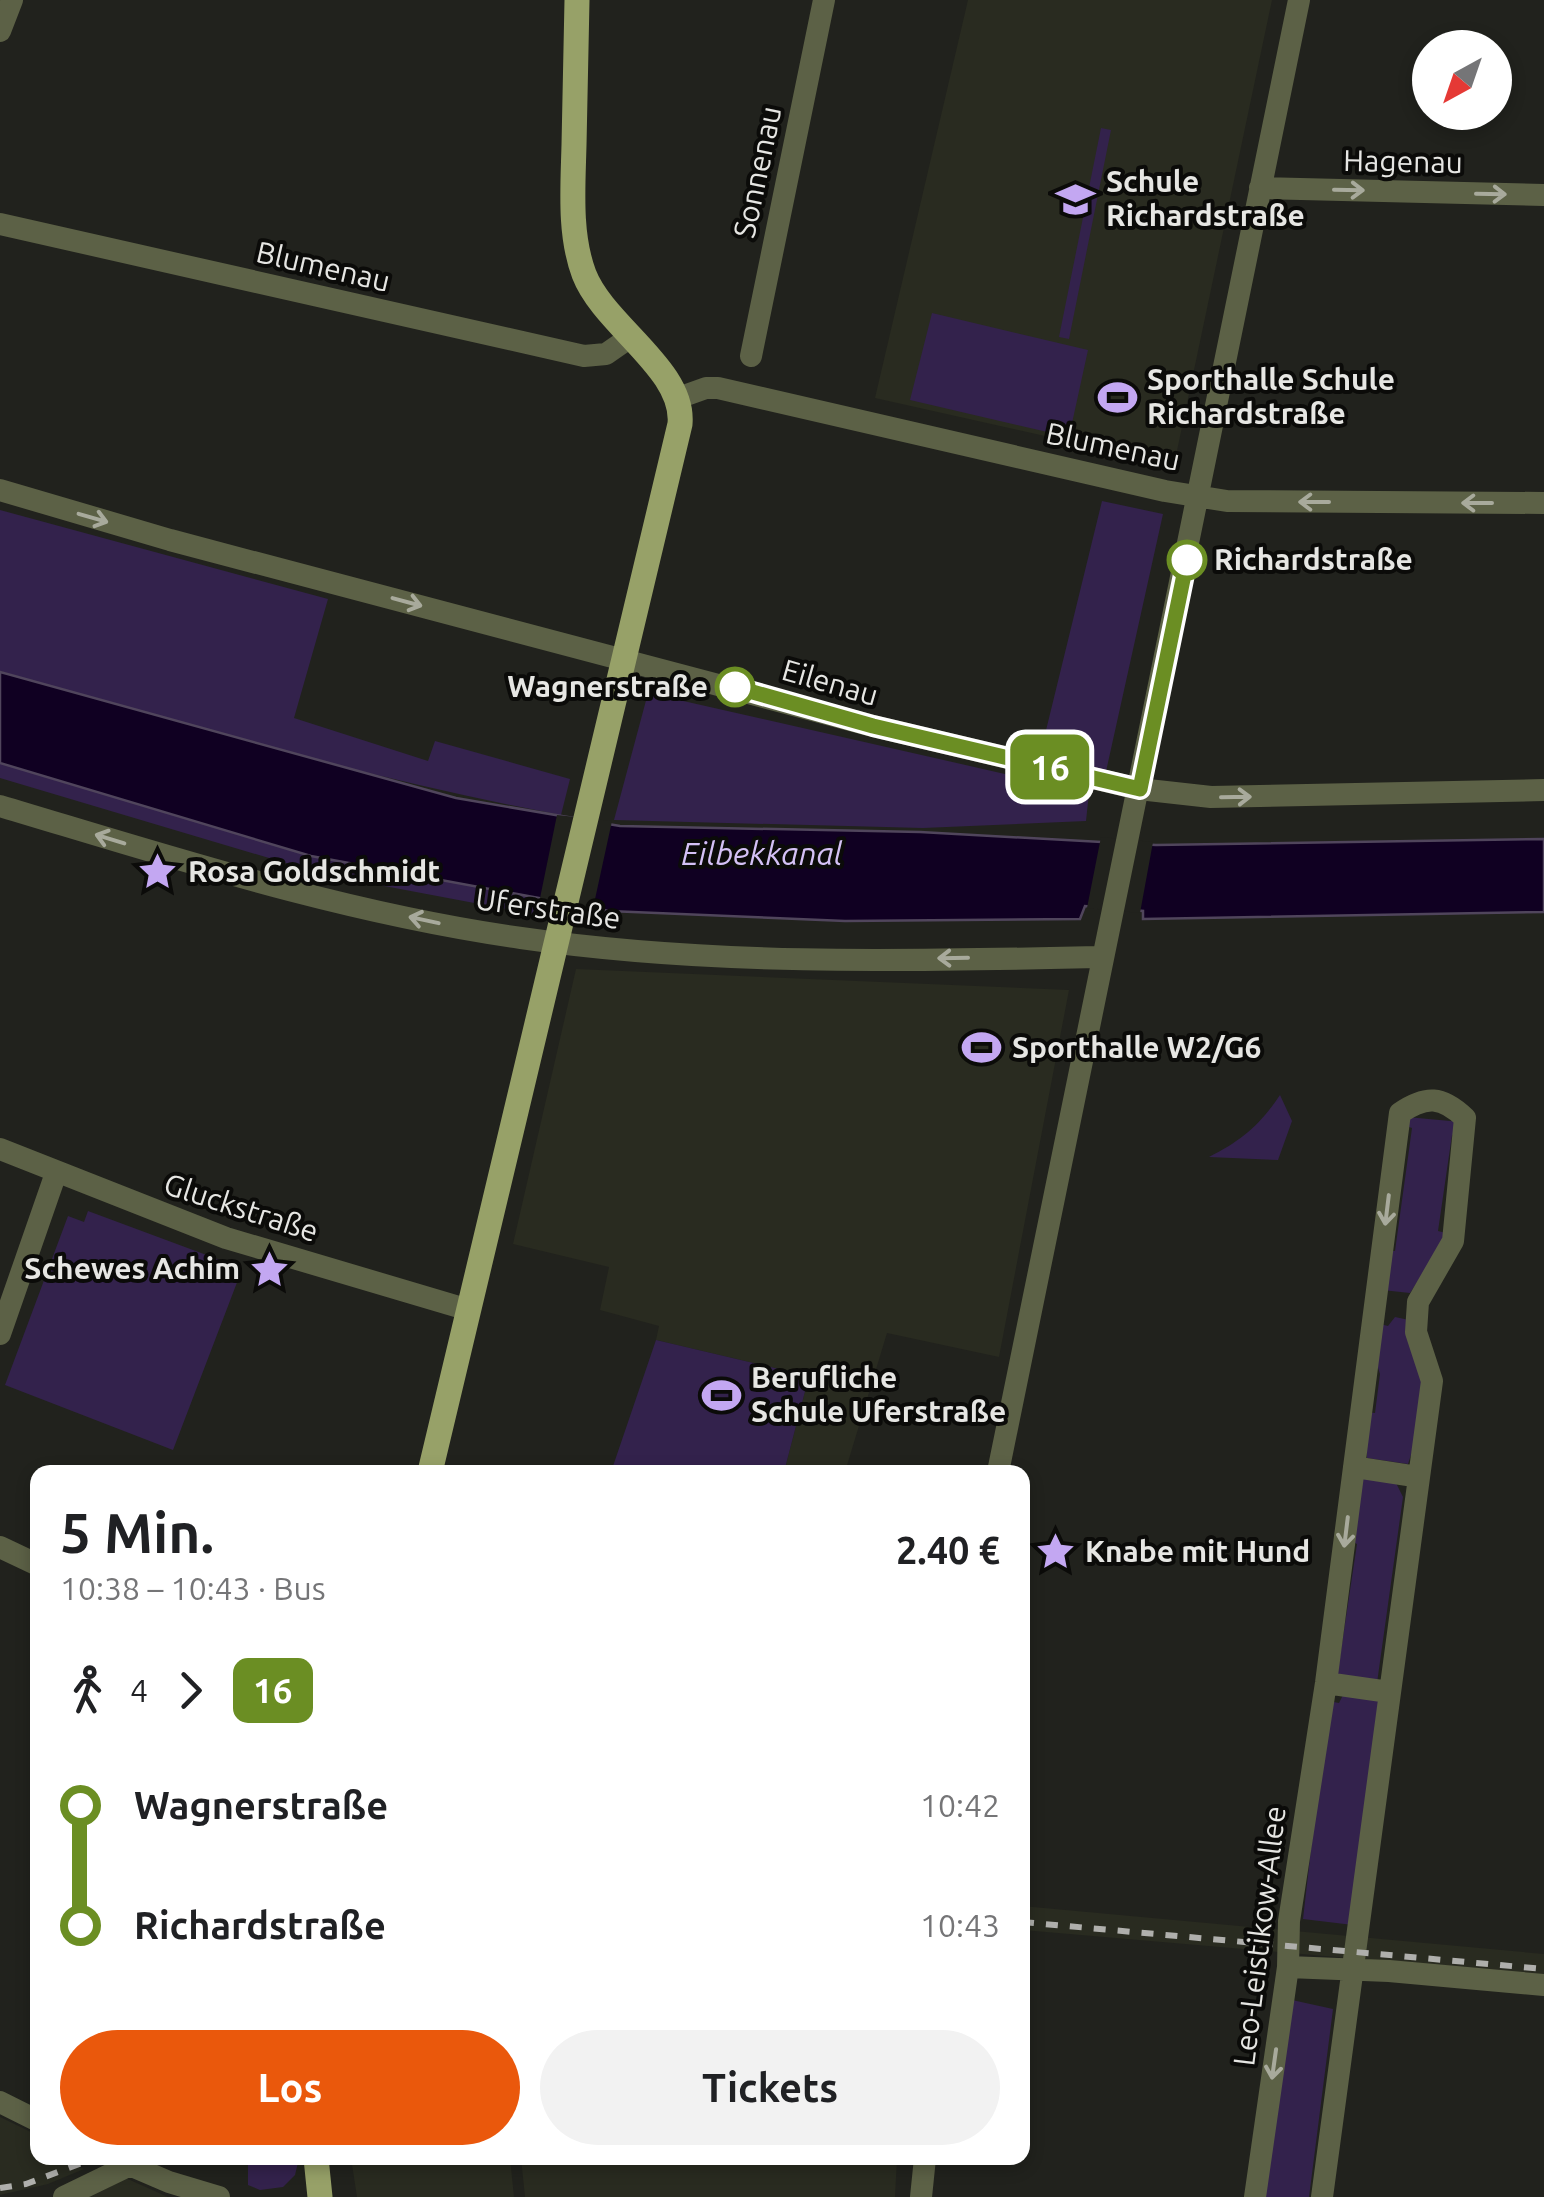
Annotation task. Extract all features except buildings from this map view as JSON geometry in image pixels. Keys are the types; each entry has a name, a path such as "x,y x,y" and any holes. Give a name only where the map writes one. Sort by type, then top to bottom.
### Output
{"main road":[{"path":"432,1465 680,424 678,398 658,368 597,299 578,257 574,190 577,0"},
{"path":"316,2165 316,2196"}],"street":[{"path":"0,31 12,0"},
{"name":"Sonnenau","path":"751,356 824,0"},
{"path":"999,1465 1299,0"},
{"name":"Hagenau","path":"1260,188 1544,195"},
{"name":"Blumenau","path":"0,224 584,356 606,354 629,338"},
{"name":"Blumenau","path":"678,398 718,388 1200,496 1244,501 1544,504"},
{"name":"Eilenau","path":"0,490 170,540 873,726 1140,789 1211,797 1544,790"},
{"name":"Uferstraße","path":"0,806 320,898 453,926 555,942 685,957 1103,957"},
{"name":"Leo-Leistikow-Allee","path":"1256,2197 1400,1113 1415,1103 1432,1100 1451,1105 1465,1118 1454,1241 1418,1302"},
{"name":"Gluckstraße","path":"0,1150 226,1238 468,1310"},
{"path":"0,1334 56,1173"},
{"path":"1322,2197 1432,1381 1416,1332 1418,1302 1376,1295"},
{"path":"1354,1467 1419,1476"},
{"path":"0,1548 30,1561"},
{"path":"1326,1683 1389,1692"},
{"path":"1288,1967 1350,1968 1544,1985"},
{"path":"0,2102 30,2118"},
{"path":"64,2197 116,2165"},
{"path":"133,2165 219,2197"},
{"path":"921,2197 924,2165"}],"shaded area":[{"name":"Schule Richardstraße","path":"968,0 1272,0 1174,465 875,398"},
{"path":"1101,128 1111,130 1069,339 1059,337"},
{"path":"932,313 1088,350 1069,437 910,400"},
{"path":"1102,501 1163,514 1105,776 1039,759"},
{"path":"0,510 328,599 294,718 428,761 435,741 570,779 561,815 279,750 0,671"},
{"path":"648,693 1089,793 1086,821 923,828 614,820"},
{"path":"0,763 311,856 535,898 533,914 326,875 0,778"},
{"path":"576,969 1069,990 999,1357 887,1333 847,1465 786,1465 809,1376 656,1340 659,1326 600,1310 609,1267 513,1244"},
{"path":"1280,1095 1292,1121 1278,1160 1209,1157 1249,1131"},
{"path":"1407,1117 1461,1122 1460,1133 1452,1135 1438,1231 1446,1233 1445,1240 1410,1293 1382,1290 1388,1251 1395,1251 1412,1128 1406,1126"},
{"path":"88,1211 228,1263 241,1272 173,1450 5,1385 68,1216 84,1222"},
{"path":"1395,1317 1409,1320 1421,1376 1422,1407 1408,1464 1367,1458 1366,1412 1375,1413 1380,1374 1374,1355 1380,1324 1388,1326"},
{"name":"Berufliche Schule Uferstraße","path":"656,1340 809,1376 786,1465 613,1465"},
{"path":"1364,1476 1395,1481 1403,1497 1377,1683 1337,1677 1357,1544 1348,1539"},
{"path":"1343,1695 1380,1700 1353,1925 1303,1919 1328,1701 1339,1703"},
{"path":"1030,1907 1544,1954 1544,1975 1030,1931"},
{"path":"1292,2000 1333,2009 1309,2197 1263,2197"},
{"path":"0,2117 30,2132 30,2165 74,2165 84,2169 48,2184 0,2195"},
{"path":"248,2165 297,2165 295,2175 283,2187 260,2190 248,2185"},
{"path":"352,2165 511,2165 514,2197 357,2197"},
{"path":"522,2165 897,2165 895,2197 525,2197"},
{"path":"121,2176 168,2197 53,2197"}],"water":[{"name":"Eilbekkanal","path":"0,672 456,798 620,826 920,832 1156,845 1544,839 1544,912 1143,919 1143,911 1085,906 1080,919 845,921 609,911 311,856 0,763"}],"pier":[{"path":"557,815 612,821 592,913 539,903"},
{"path":"1101,837 1153,842 1140,913 1087,908"}],"railway":[{"path":"1030,1923 1544,1969"},
{"path":"0,2188 26,2184 76,2165"}],"bus line":[{"name":"16","path":"735,687 873,726 1140,789 1187,560"}],"place":[{"name":"Schule Richardstraße","path":"1076,199"},
{"name":"Sporthalle Schule Richardstraße","path":"1117,397"},
{"name":"Richardstraße","path":"1187,560"},
{"name":"Wagnerstraße","path":"735,687"},
{"name":"Rosa Goldschmidt","path":"158,872"},
{"name":"Sporthalle W2/G6","path":"982,1048"},
{"name":"Schewes Achim","path":"270,1269"},
{"name":"Berufliche Schule Uferstraße","path":"721,1395"},
{"name":"Knabe mit Hund","path":"1055,1552"}]}
